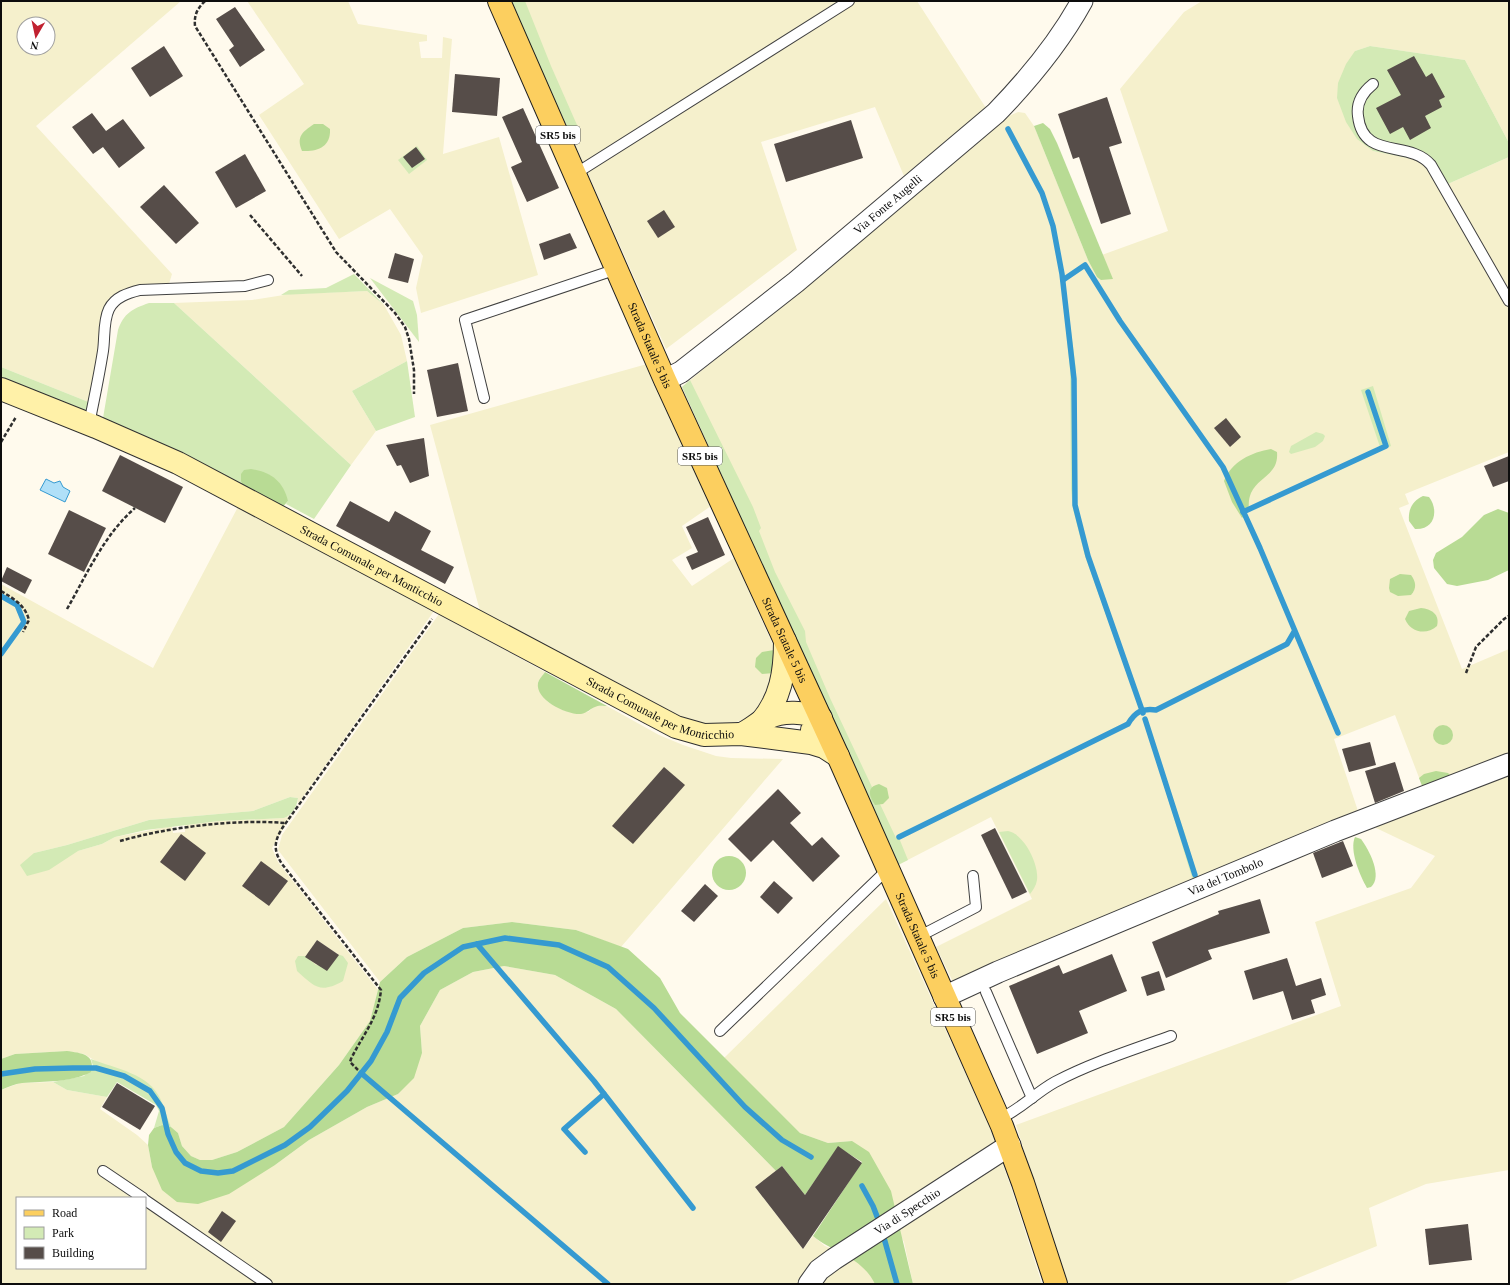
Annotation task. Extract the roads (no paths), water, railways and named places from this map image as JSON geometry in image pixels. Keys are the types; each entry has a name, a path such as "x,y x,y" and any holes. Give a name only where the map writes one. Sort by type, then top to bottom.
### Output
{"main road":[{"name":"Strada Statale 5 bis","path":"499,1 666,380 821,718 999,1119 1010,1145 1056,1284"},
{"name":"Strada Comunale per Monticchio","path":"1,389 89,424 212,480 671,725 704,735 741,734 819,745 838,756"},
{"name":"Strada Comunale per Monticchio","path":"760,723 772,707 779,691 784,672 785,641"},
{"name":"Strada Comunale per Monticchio","path":"741,734 770,716 802,713 821,718 816,726 807,733 790,738 776,739"}],"street":[{"name":"Via Fonte Augelli","path":"666,380 684,370 796,282 991,118 1044,59 1066,28 1082,1"},
{"name":"Via del Tombolo","path":"944,997 1005,969 1335,831 1509,764"},
{"name":"Via di Specchio","path":"809,1284 819,1270 834,1258 1010,1145"}],"lane":[{"path":"575,174 849,1"},
{"path":"1373,84 1361,97 1358,105 1359,122 1362,131 1376,144 1420,154 1432,165 1509,301"},
{"path":"484,398 464,320 617,269"},
{"path":"89,424 100,375 106,318 110,308 118,299 131,292 140,290 245,286 268,280"},
{"path":"720,1031 888,868"},
{"path":"918,936 976,907 973,876"},
{"path":"986,992 1032,1098"},
{"path":"999,1119 1020,1108 1052,1084 1074,1072 1171,1036"},
{"path":"103,1171 141,1197"},
{"path":"146,1200 267,1284"}],"water":[{"path":"46,479 54,483 60,481 63,487 70,491 65,502 40,490"}],"waterway":[{"path":"1008,129 1042,193 1053,226 1062,274 1074,379 1075,505 1088,556 1143,713"},
{"path":"1063,280 1085,265 1120,321 1223,467 1260,548 1338,733"},
{"path":"1243,512 1386,446 1368,392"},
{"path":"1,596 17,605 24,622 1,654"},
{"path":"899,837 1128,724 1133,716 1143,710 1156,710 1287,644 1294,632"},
{"path":"1145,719 1195,875"},
{"path":"1,1074 35,1069 96,1068 124,1076 150,1091 162,1108 168,1134 176,1152 185,1163 201,1171 218,1173 233,1171 285,1145 310,1127 347,1091 371,1061 387,1032 400,998 424,973 463,947 505,938 559,945 608,967 654,1008 745,1107 782,1140 811,1157"},
{"path":"477,944 594,1081 693,1208"},
{"path":"361,1073 608,1284"},
{"path":"585,1152 564,1129 604,1094"},
{"path":"862,1186 878,1219"},
{"path":"884,1238 897,1284"}]}
